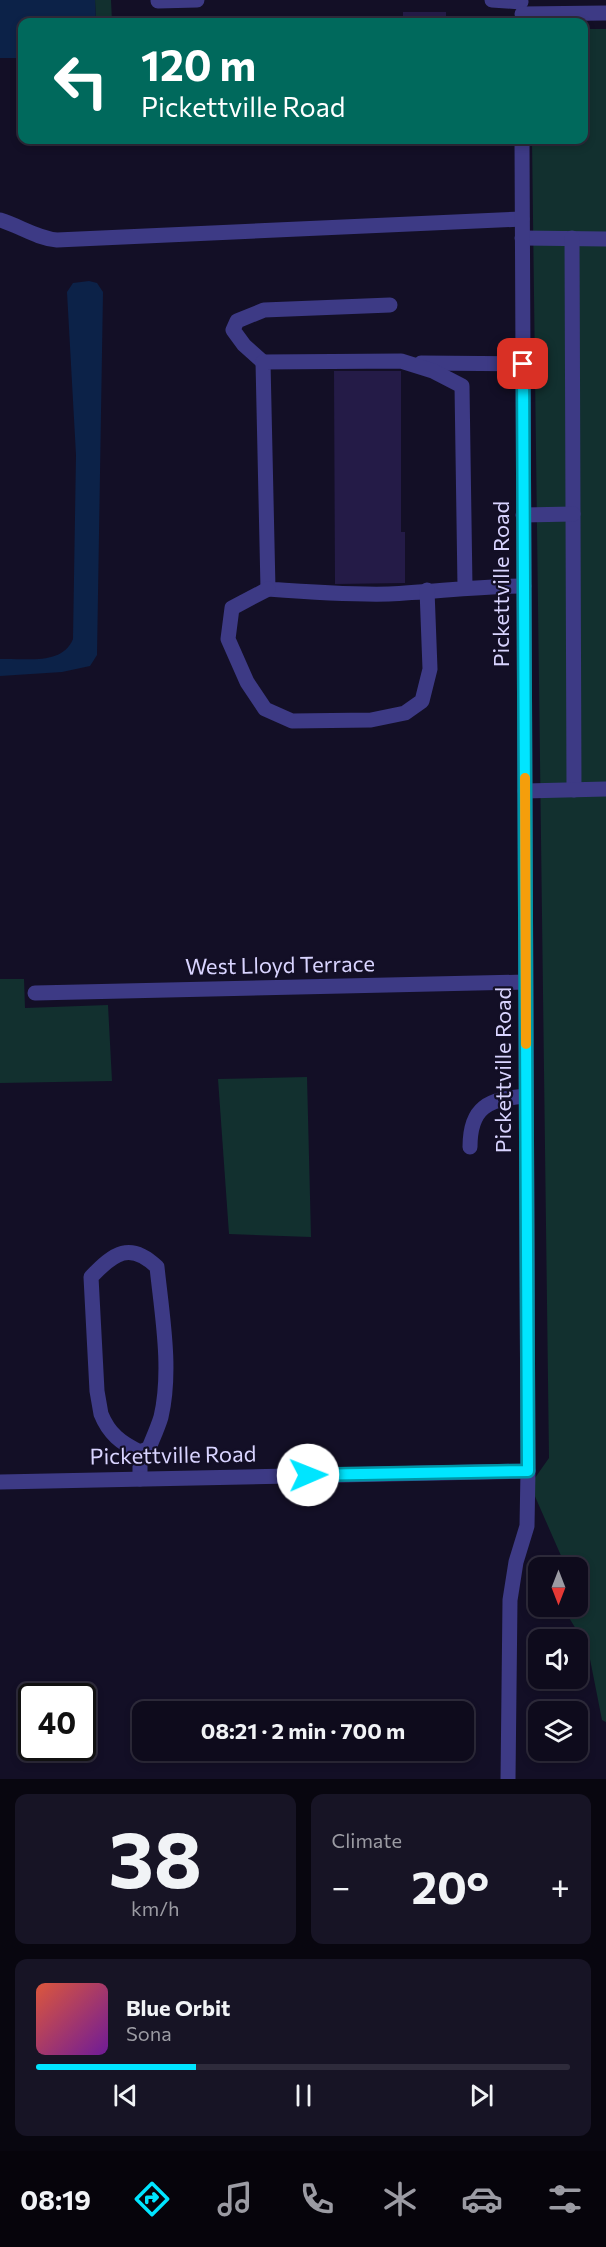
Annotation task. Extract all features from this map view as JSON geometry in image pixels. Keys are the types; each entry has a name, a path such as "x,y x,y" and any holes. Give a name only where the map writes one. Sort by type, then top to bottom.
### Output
{"street":[{"path":"158,2 197,0"},
{"path":"492,0 522,9 606,13"},
{"name":"Pickettville Road","path":"0,1482 528,1471 522,144"},
{"path":"0,220 18,225 36,236 57,240 522,219"},
{"path":"522,238 606,238"},
{"path":"572,238 574,790"},
{"path":"390,305 264,309 237,321 233,330 244,345 263,362 523,364"},
{"path":"263,362 268,589"},
{"path":"406,363 433,370 462,386 465,587"},
{"path":"524,515 573,514"},
{"path":"427,590 430,669 422,701 405,713 371,720 292,721 265,709 247,682 228,639 232,608 268,589 389,594 427,590 465,587 524,586"},
{"path":"525,791 606,789"},
{"name":"West Lloyd Terrace","path":"35,993 525,982"},
{"path":"470,1147 471,1124 483,1107 504,1098 526,1096"},
{"path":"126,1252 144,1254 157,1267 161,1303 165,1382 161,1418 149,1448 140,1452 112,1434 101,1414 92,1315 91,1277 104,1263 126,1252"},
{"path":"140,1452 140,1479"},
{"path":"508,1779 510,1600 516,1562 527,1526 528,1471"}],"green space":[{"path":"95,0 111,0 112,18 96,18"},
{"path":"588,29 606,29 606,1722 602,1720 588,1649 588,1629 576,1629 569,1617 588,1617 588,1557 562,1557 530,1485 549,1458 532,144 588,144"},
{"path":"0,979 24,979 25,1008 108,1005 112,1081 0,1083"},
{"path":"307,1077 311,1237 229,1234 218,1079"}],"water":[{"path":"0,0 95,0 96,18 18,18 18,58 0,58"},
{"path":"89,281 97,283 103,292 97,655 90,666 62,672 0,676 0,659 52,657 68,648 73,639 76,455 67,292 73,283"}],"building":[{"path":"403,12 446,12 446,18 403,18"},
{"path":"334,371 401,371 401,532 405,532 405,583 335,584"}],"slow traffic":[{"path":"525,778 526,1044"}],"route":[{"path":"308,1475 528,1471 523,364"}]}
